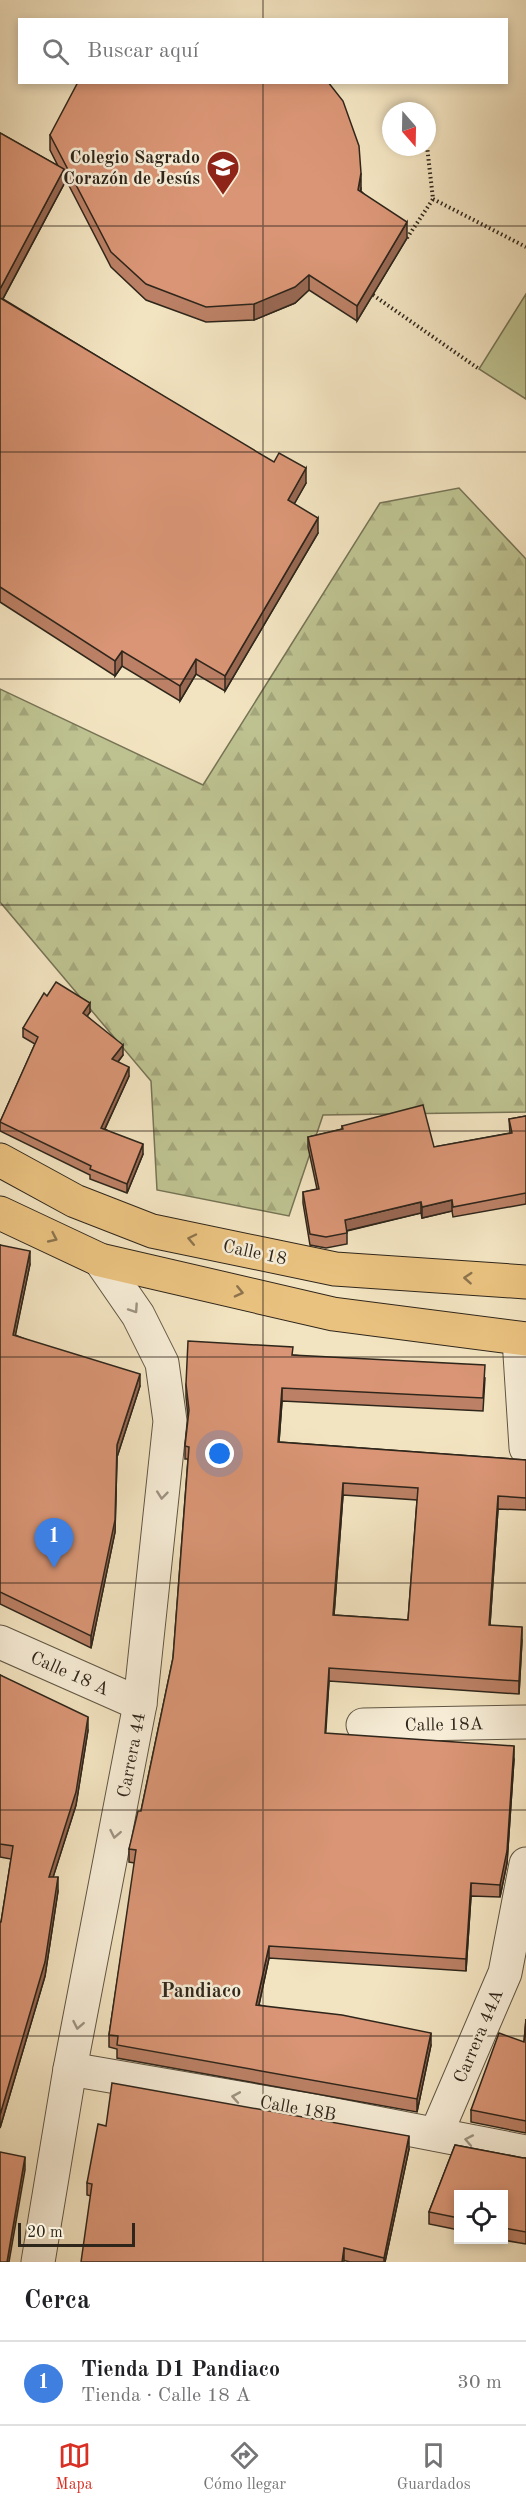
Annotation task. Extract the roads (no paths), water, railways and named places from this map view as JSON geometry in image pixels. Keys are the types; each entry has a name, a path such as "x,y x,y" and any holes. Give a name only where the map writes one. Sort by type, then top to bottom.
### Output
{"main road":[{"name":"Calle 18","path":"0,1160 75,1201 152,1231 335,1269 526,1282"},
{"path":"0,1213 100,1260 333,1314 523,1339"}],"street":[{"name":"Carrera 44","path":"38,2262 70,2069 141,1704 170,1421 162,1363 138,1315 100,1260"},
{"path":"523,1339 526,1448"},
{"name":"Calle 18 A","path":"0,1642 141,1704"},
{"name":"Calle 18A","path":"363,1725 526,1722"},
{"name":"Carrera 44A","path":"436,2134 505,1973 526,1864"},
{"name":"Calle 18B","path":"70,2069 526,2152"}],"place":[{"name":"Colegio Sagrado Corazón de Jesús","path":"223,196"},
{"name":"Tienda D1 Pandiaco","path":"54,1568"}],"district":[{"name":"Pandiaco","path":"201,1990"}]}
